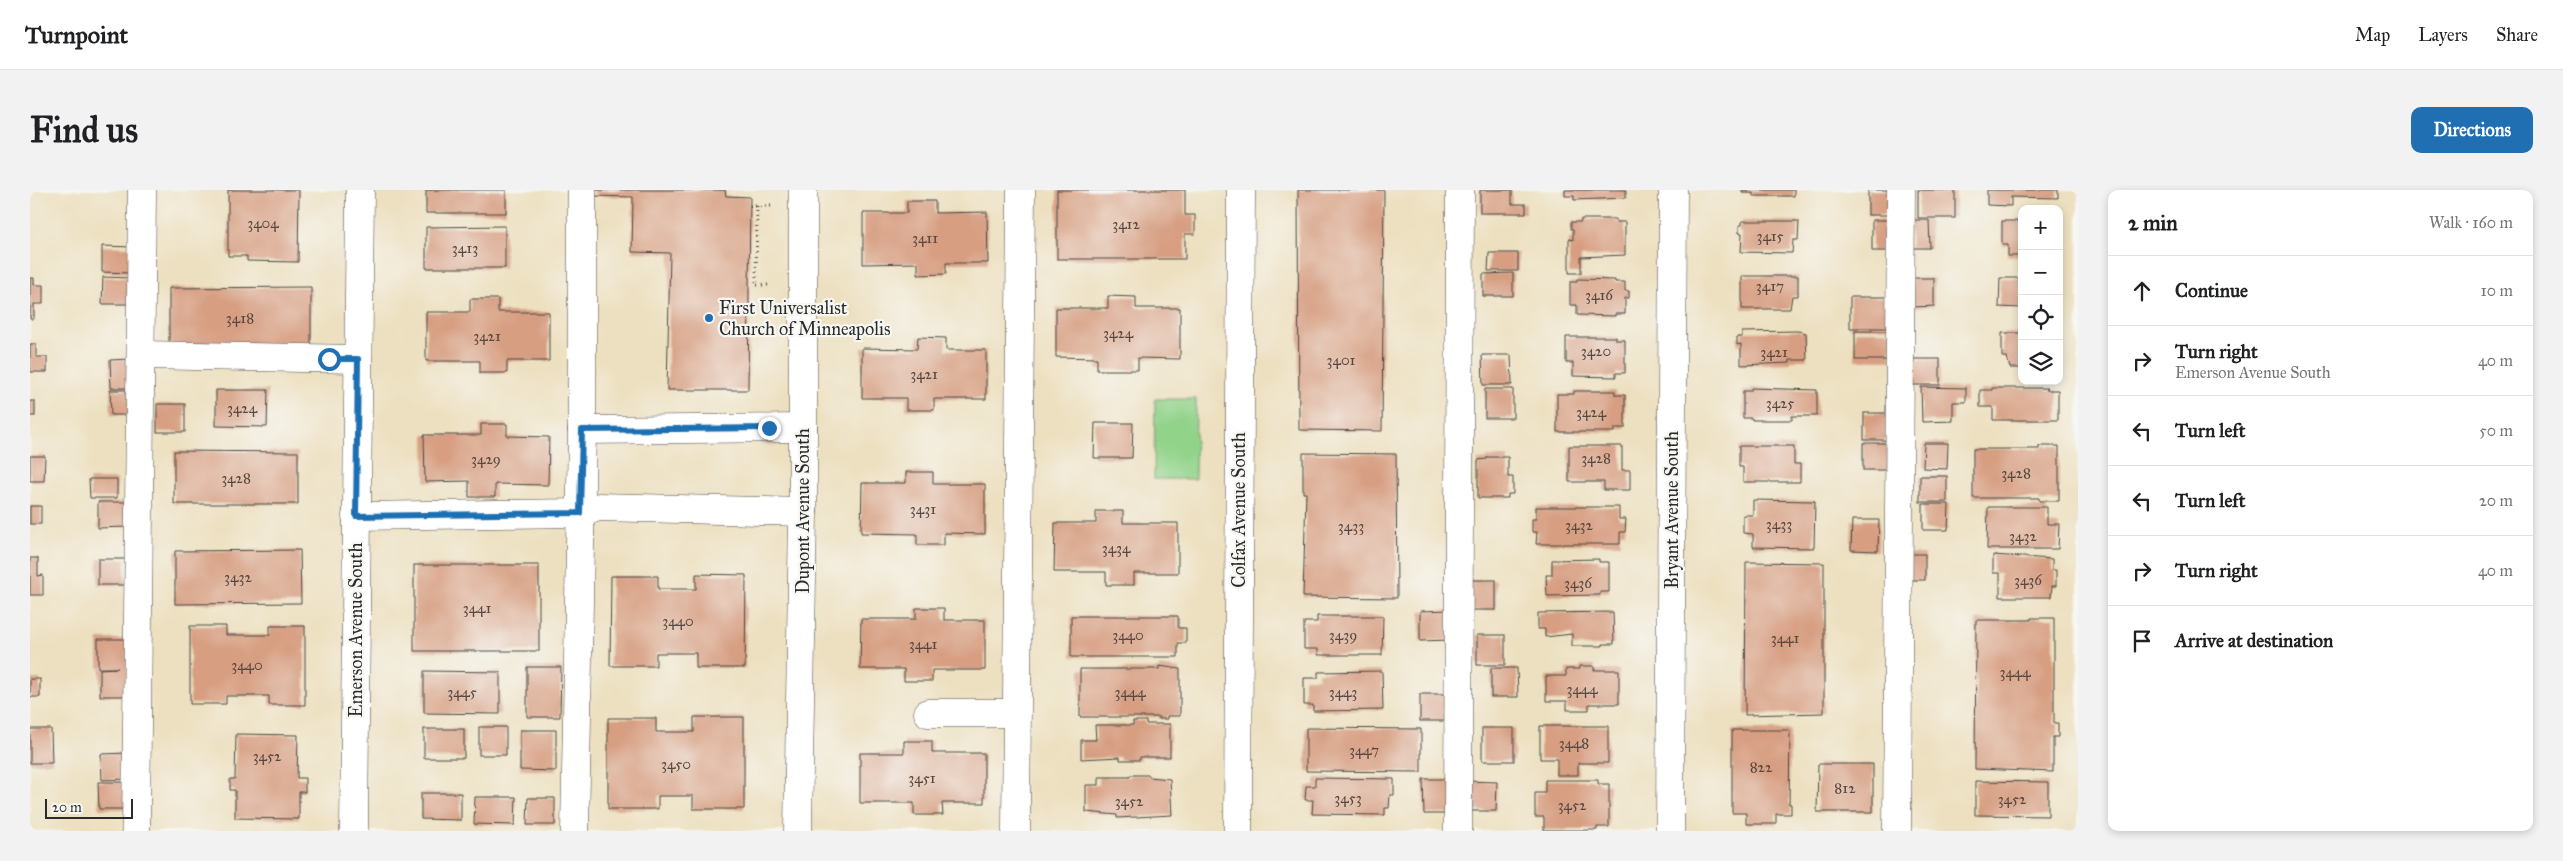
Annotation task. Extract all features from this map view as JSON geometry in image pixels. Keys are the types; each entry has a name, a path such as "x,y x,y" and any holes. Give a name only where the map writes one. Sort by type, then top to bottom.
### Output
{"street":[{"path":"136,831 142,190"},
{"name":"Emerson Avenue South","path":"354,831 360,190"},
{"path":"576,831 582,430 582,190"},
{"name":"Dupont Avenue South","path":"798,831 803,512 803,190"},
{"path":"1016,831 1022,190"},
{"name":"Colfax Avenue South","path":"1238,831 1241,190"},
{"path":"1458,831 1460,190"},
{"name":"Bryant Avenue South","path":"1670,831 1673,190"},
{"path":"1897,831 1901,190"},
{"path":"141,355 358,359"},
{"path":"582,430 803,428"},
{"path":"356,516 580,513 599,507 803,512"},
{"path":"928,713 1016,713"}],"path":[{"path":"750,206 771,206"},
{"path":"757,206 756,285 770,285"}],"green space":[{"path":"1155,399 1196,399 1195,479 1154,479"}],"building":[{"path":"228,190 299,190 298,262 247,261 247,256 228,256"},
{"path":"426,190 506,190 506,213 426,213"},
{"name":"First Universalist Church of Minneapolis","path":"594,190 725,190 726,196 750,197 748,390 667,390 670,253 632,252 633,197 594,196"},
{"path":"1057,190 1185,190 1185,215 1195,215 1195,234 1185,234 1185,259 1057,259"},
{"path":"1298,190 1384,190 1382,431 1299,430"},
{"path":"1480,190 1512,190 1512,204 1526,204 1526,213 1480,213"},
{"path":"1565,190 1626,190 1626,198 1574,200 1574,196 1565,196"},
{"path":"1742,190 1794,190 1794,196 1753,196 1753,193 1742,193"},
{"path":"1868,190 1892,190 1892,215 1868,215"},
{"path":"1918,190 1955,190 1955,218 1918,218"},
{"path":"1987,190 2058,190 2058,198 2011,197 2011,206 1987,205"},
{"path":"907,201 935,201 935,213 987,212 988,263 946,263 946,274 918,275 918,263 863,264 863,213 907,213"},
{"path":"1581,219 1616,219 1616,222 1625,222 1625,255 1581,257 1581,273 1569,273 1569,239 1573,240 1571,222 1581,222"},
{"path":"1872,220 1893,220 1892,251 1872,251"},
{"path":"1910,220 1929,220 1930,248 1911,248"},
{"path":"1742,221 1799,221 1798,240 1793,240 1792,253 1741,252 1742,233 1739,233 1739,225 1742,225"},
{"path":"2002,221 2018,221 2018,256 2008,256 2008,245 2002,245"},
{"path":"505,226 505,268 426,268 426,227"},
{"path":"102,246 132,247 131,273 102,272"},
{"path":"1489,253 1518,253 1518,271 1488,271"},
{"path":"1513,273 1513,296 1483,296 1483,274"},
{"path":"1742,276 1798,276 1798,296 1792,296 1790,309 1742,309"},
{"path":"103,277 131,278 130,304 102,304"},
{"path":"30,278 34,278 34,285 43,285 43,304 34,304 34,319 30,319"},
{"path":"1912,278 1934,278 1934,306 1913,307"},
{"path":"2000,278 2018,278 2018,308 1999,307"},
{"path":"1577,279 1625,282 1625,291 1629,291 1629,298 1625,298 1625,314 1615,314 1615,316 1577,315 1577,305 1570,305 1570,282 1577,282"},
{"path":"311,287 311,348 169,348 169,288"},
{"path":"1108,296 1136,297 1136,308 1180,308 1180,359 1138,358 1138,370 1097,370 1097,358 1056,357 1056,308 1108,308"},
{"path":"1850,297 1891,297 1892,328 1850,328"},
{"path":"470,299 498,299 498,312 549,312 549,361 507,361 507,373 480,373 480,361 426,361 426,312 470,312"},
{"path":"1798,331 1806,333 1807,360 1790,360 1790,363 1741,365 1741,344 1737,345 1737,337 1742,337 1742,332"},
{"path":"1855,331 1891,331 1891,360 1855,360"},
{"path":"2002,333 2018,333 2018,368 2010,368 2007,357 2002,357"},
{"path":"918,337 946,338 946,350 986,350 986,399 934,399 934,410 906,410 906,398 862,398 862,348 917,349"},
{"path":"1566,337 1616,337 1616,340 1625,340 1625,373 1616,373 1616,377 1573,376 1573,363 1566,363"},
{"path":"30,344 36,344 36,357 47,357 47,372 30,372"},
{"path":"1482,355 1511,355 1512,385 1483,385"},
{"path":"129,359 130,388 111,388 110,360"},
{"path":"1910,359 1940,359 1940,385 1910,385"},
{"path":"1921,387 1966,388 1966,402 1953,402 1953,421 1922,422"},
{"path":"1751,388 1817,390 1817,416 1792,416 1792,420 1752,420 1752,418 1743,418 1743,391 1751,391"},
{"path":"1992,388 2047,388 2046,390 2058,390 2058,420 1993,420 1993,407 1980,407 1980,390 1992,390"},
{"path":"1485,389 1513,389 1513,418 1485,418"},
{"path":"110,390 129,390 129,415 111,415"},
{"path":"216,390 268,390 267,427 216,426"},
{"path":"1574,391 1615,391 1615,395 1625,395 1625,428 1615,428 1615,432 1557,432 1557,394 1574,394"},
{"path":"30,401 35,401 35,416 30,416"},
{"path":"157,404 185,404 185,432 157,432"},
{"path":"1864,413 1892,413 1892,440 1864,440"},
{"path":"1095,423 1133,423 1132,458 1094,458"},
{"path":"481,424 507,424 507,436 549,437 548,485 495,484 495,497 469,497 469,481 425,482 424,435 481,435"},
{"path":"1863,443 1892,443 1892,470 1863,470"},
{"path":"1924,443 1948,443 1947,469 1923,468"},
{"path":"1569,446 1622,446 1622,470 1630,470 1630,490 1604,490 1604,482 1569,482"},
{"path":"1739,446 1794,446 1794,464 1800,464 1800,482 1743,482 1743,467 1739,467"},
{"path":"2039,446 2059,446 2059,501 2039,501 2039,498 1973,498 1973,449 2039,449"},
{"path":"174,451 298,452 298,504 174,504"},
{"path":"1303,453 1396,454 1397,598 1303,597 1306,493 1303,493"},
{"path":"30,456 45,456 44,481 30,481"},
{"path":"1487,457 1508,457 1508,477 1513,477 1513,494 1508,494 1508,498 1478,498 1478,460 1487,459"},
{"path":"906,472 933,472 933,484 985,484 985,534 944,533 944,545 917,545 917,534 861,533 862,483 906,483"},
{"path":"1920,476 1947,476 1947,502 1920,502"},
{"path":"89,479 117,479 117,498 90,498"},
{"path":"1753,500 1815,501 1814,548 1753,547 1753,534 1743,533 1743,515 1753,515"},
{"path":"98,502 127,502 127,527 98,528"},
{"path":"1923,504 1949,504 1948,530 1923,530"},
{"path":"30,506 41,506 41,524 30,524"},
{"path":"1536,507 1619,507 1619,519 1626,519 1625,532 1620,532 1620,544 1536,544 1537,532 1532,532 1532,519 1536,519"},
{"path":"1988,507 2047,507 2047,524 2059,524 2058,549 1987,549"},
{"path":"1096,511 1123,511 1123,523 1178,523 1178,573 1134,573 1134,585 1106,585 1106,572 1054,572 1055,523 1096,523"},
{"path":"1852,520 1879,520 1878,551 1851,550"},
{"path":"300,550 301,603 175,604 175,551"},
{"path":"1909,554 1925,554 1925,580 1909,580"},
{"path":"1993,555 2052,559 2052,570 2056,570 2056,586 2052,586 2051,597 2000,597 2000,573 1993,573"},
{"path":"30,558 38,558 38,576 43,575 43,595 30,595"},
{"path":"98,559 125,559 125,585 98,585"},
{"path":"1599,559 1599,562 1609,562 1609,592 1600,592 1600,595 1547,596 1546,575 1552,575 1552,560"},
{"path":"1746,562 1824,563 1824,713 1745,715"},
{"path":"414,565 539,565 539,651 414,651"},
{"path":"696,574 746,575 745,668 696,668 696,653 656,653 656,666 610,666 611,576 658,576 658,589 696,589"},
{"path":"1469,580 1496,580 1496,610 1469,610"},
{"path":"916,608 944,608 944,620 985,620 985,670 932,670 932,681 904,681 904,669 860,669 861,619 916,619"},
{"path":"1451,610 1451,640 1420,641 1420,611"},
{"path":"1613,612 1614,644 1572,646 1572,634 1545,637 1545,629 1538,629 1538,613"},
{"path":"1071,616 1178,616 1178,628 1186,628 1186,643 1178,643 1178,657 1071,657"},
{"path":"1317,616 1383,616 1382,655 1318,655 1318,649 1304,649 1304,622 1317,622"},
{"path":"2031,618 2054,618 2054,723 2058,723 2058,737 2053,737 2053,772 1975,769 1976,620 2031,620"},
{"path":"190,626 226,626 226,635 270,635 270,626 305,626 305,705 269,705 269,696 226,696 226,704 190,704"},
{"path":"1477,635 1505,635 1505,665 1477,665"},
{"path":"98,639 127,639 128,696 100,696 100,669 118,668 98,668"},
{"path":"1159,666 1180,669 1180,716 1167,716 1167,719 1159,719 1159,717 1080,717 1080,669 1159,669"},
{"path":"1580,666 1594,666 1594,670 1619,670 1619,704 1589,704 1589,710 1567,710 1567,701 1546,701 1546,676 1566,676 1566,669 1580,669"},
{"path":"527,667 561,667 560,717 527,717"},
{"path":"1491,668 1517,668 1518,697 1491,697"},
{"path":"424,671 500,672 500,714 424,713"},
{"path":"1382,671 1383,710 1313,711 1313,705 1304,705 1304,678 1318,678 1318,672"},
{"path":"30,679 40,679 40,697 30,697"},
{"path":"1420,694 1451,694 1451,721 1420,721"},
{"path":"694,717 744,717 744,809 693,809 693,796 658,796 658,809 608,809 608,718 656,718 656,732 694,732"},
{"path":"1133,721 1146,721 1146,724 1170,724 1170,757 1140,757 1140,760 1120,760 1120,757 1081,759 1081,740 1096,740 1095,725 1133,725"},
{"path":"1540,726 1608,726 1608,763 1578,763 1578,775 1557,775 1557,759 1540,759"},
{"path":"479,727 506,727 506,755 479,755"},
{"path":"1306,728 1421,729 1421,772 1306,771"},
{"path":"1482,728 1514,728 1514,761 1482,761"},
{"path":"30,729 51,729 52,763 30,763"},
{"path":"424,729 464,729 464,758 424,758"},
{"path":"520,730 556,730 556,771 520,770"},
{"path":"1732,730 1790,730 1789,804 1791,804 1791,814 1776,814 1776,824 1746,824 1746,813 1732,813"},
{"path":"236,734 298,735 297,778 305,778 305,792 299,792 299,819 235,818 235,790 230,790 230,779 235,779"},
{"path":"904,741 932,741 932,753 984,753 984,803 942,803 943,815 914,815 914,803 860,803 860,753 904,753"},
{"path":"128,753 129,779 102,780 101,754"},
{"path":"1818,764 1873,764 1873,812 1817,812"},
{"path":"1130,775 1149,775 1149,777 1170,779 1172,815 1117,818 1117,815 1086,812 1086,785 1099,785 1099,777 1130,777"},
{"path":"1315,778 1394,779 1394,795 1390,795 1389,808 1385,808 1385,815 1312,814 1313,800 1305,800 1306,786 1315,786"},
{"path":"1423,779 1452,779 1452,814 1424,814"},
{"path":"1545,780 1598,780 1598,784 1609,784 1609,827 1597,827 1597,830 1544,830 1544,817 1535,817 1535,793 1545,793"},
{"path":"1466,781 1497,782 1496,811 1466,811"},
{"path":"1975,781 2048,782 2048,816 1975,815"},
{"path":"98,782 128,782 128,809 99,809"},
{"path":"421,793 461,793 461,820 421,819"},
{"path":"475,797 516,797 515,825 474,824"},
{"path":"528,798 555,798 555,825 527,825"}],"place":[{"name":"First Universalist Church of Minneapolis","path":"709,318"}],"route":[{"path":"329,359 358,359 356,516 580,513 582,430 769,428"}]}
